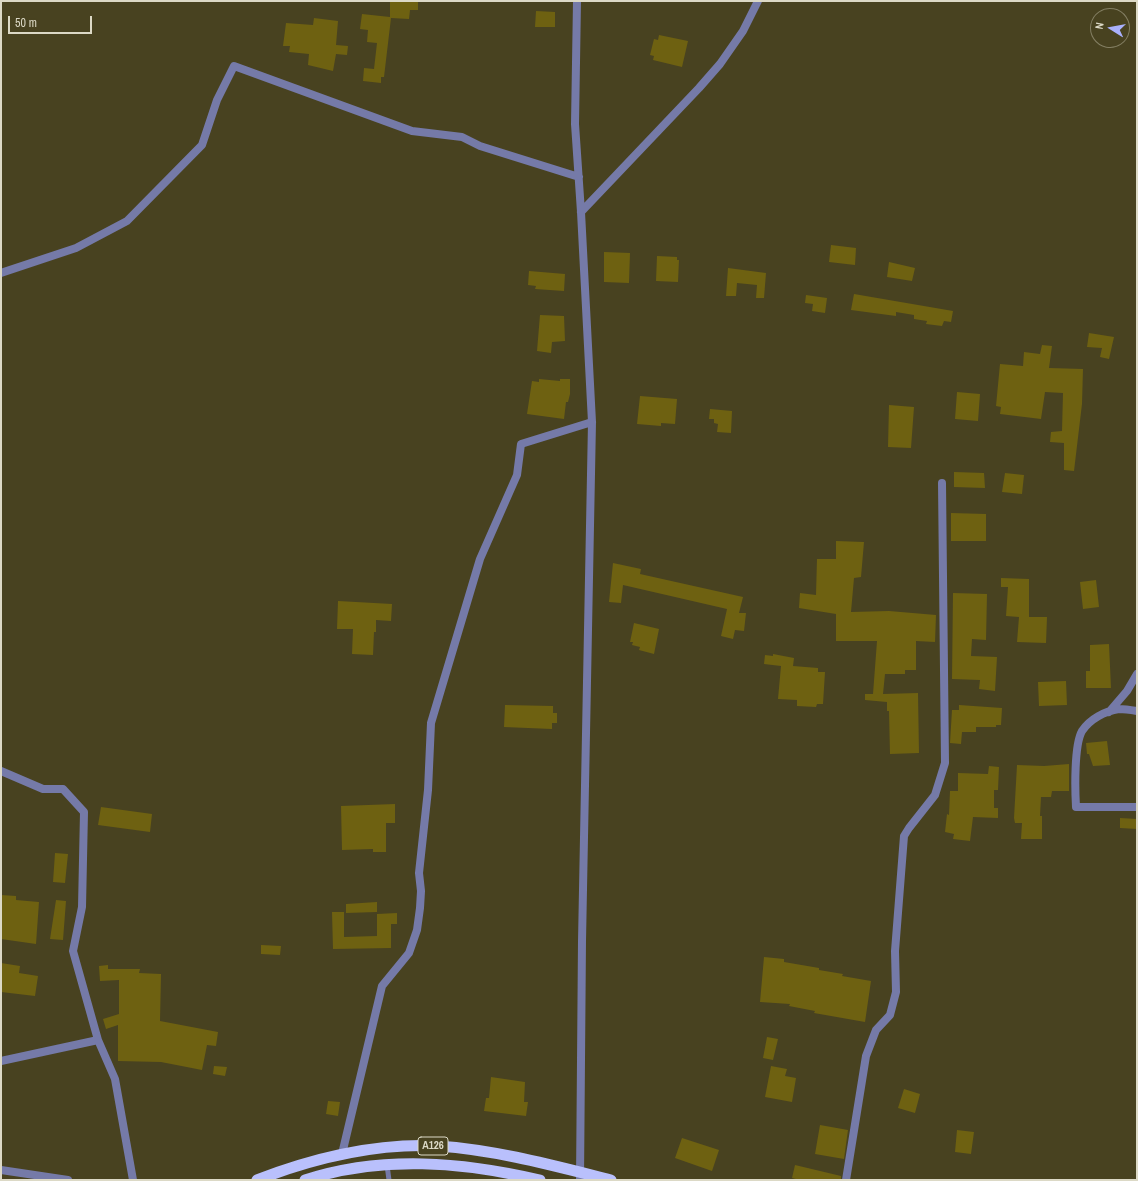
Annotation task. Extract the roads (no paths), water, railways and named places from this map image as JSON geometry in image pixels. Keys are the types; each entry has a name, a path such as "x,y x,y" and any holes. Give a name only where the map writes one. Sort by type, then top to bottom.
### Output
{"highway":[{"name":"A126","path":"257,1180 299,1164 342,1154 397,1147 438,1146 497,1154 580,1176 611,1180"},
{"name":"A126","path":"311,1179 351,1169 387,1165 435,1163 461,1165 540,1180"}],"street":[{"path":"577,1 575,124 592,422 582,933 580,1176"},
{"path":"581,212 700,88 720,64 743,31 758,1"},
{"path":"1,273 76,248 127,221 183,166 202,145 217,100 234,66 412,131 462,137 488,148 579,177"},
{"path":"342,1154 382,986 409,953 417,930 420,908 419,873 428,790 429,732 480,559 517,475 521,444 592,422"},
{"path":"846,1180 866,1056 876,1030 890,1014 896,992 895,951 904,836 936,795 945,763 942,483"},
{"path":"1109,712 1127,691 1137,674"},
{"path":"1137,711 1119,709 1099,714 1082,731 1077,754 1075,788 1076,807 1137,807"},
{"path":"1,771 43,789 63,789 84,812 82,907 73,951 98,1040 115,1079 133,1180"},
{"path":"1,1061 98,1040"},
{"path":"1,1170 68,1180"}],"lane":[{"path":"387,1165 389,1180"}]}
